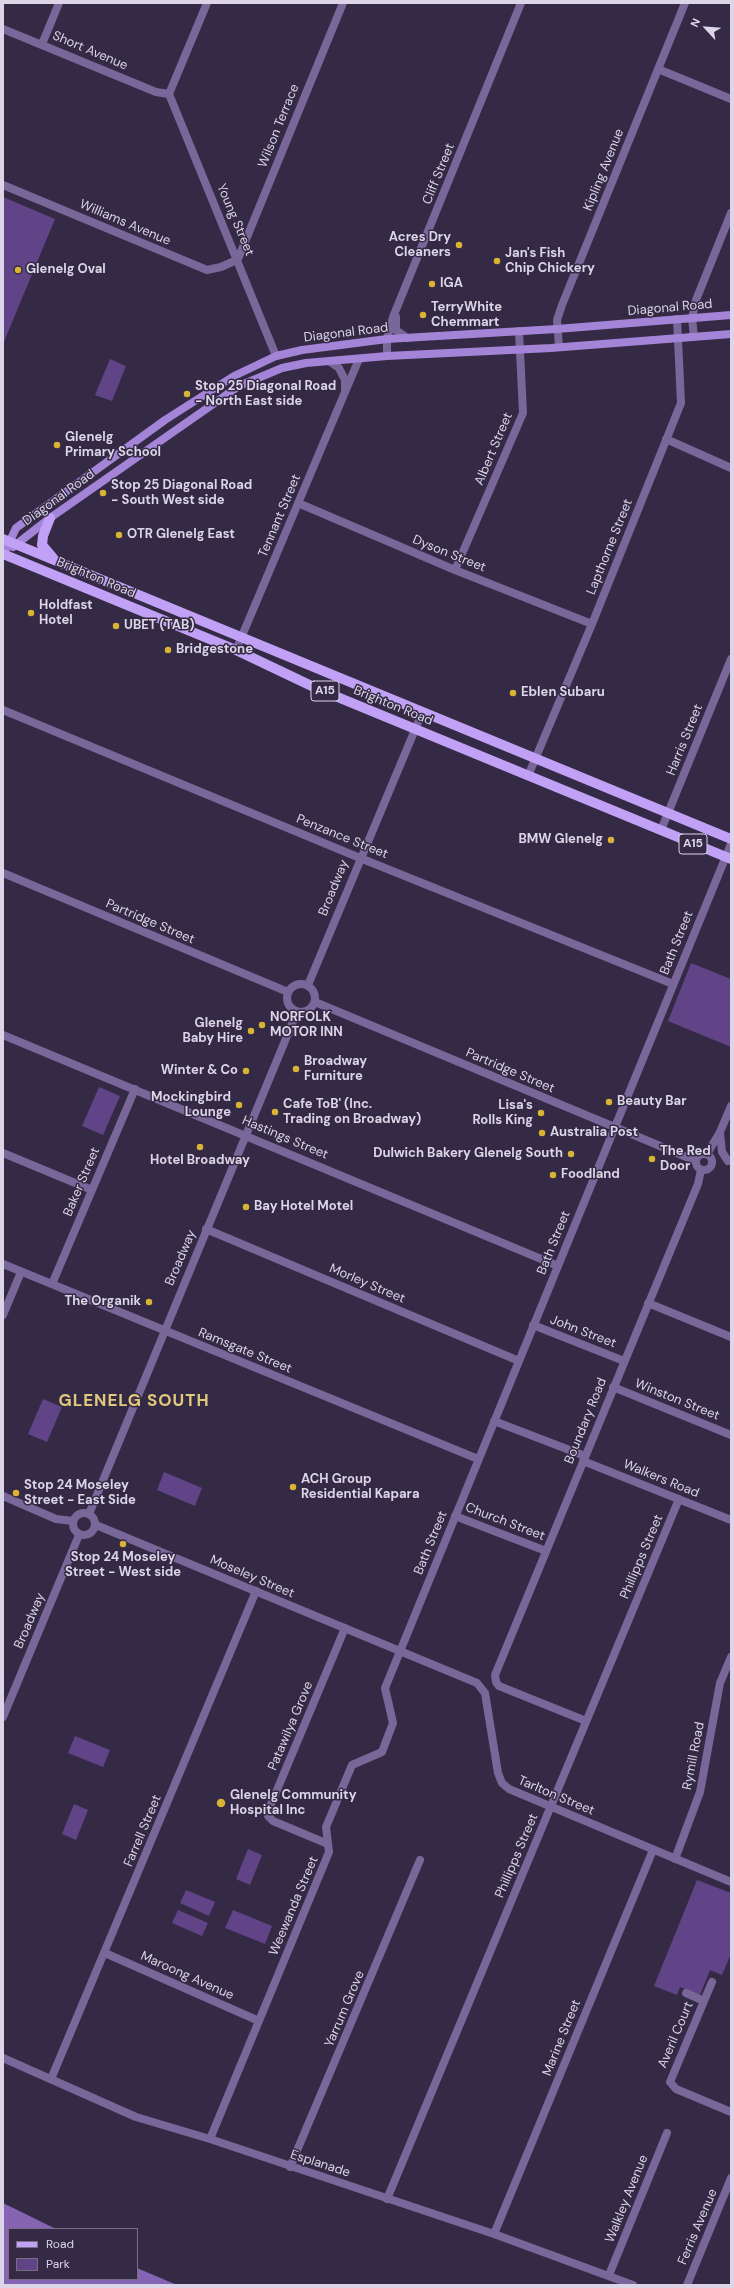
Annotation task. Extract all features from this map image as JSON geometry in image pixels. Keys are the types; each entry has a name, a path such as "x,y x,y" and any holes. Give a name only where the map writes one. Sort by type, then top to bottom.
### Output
{"main road":[{"name":"Diagonal Road","path":"3,555 16,528 165,420 234,376 276,356 302,350 387,339 557,329 731,315"},
{"name":"Diagonal Road","path":"10,542 50,518 239,386 282,368 359,358 559,348 731,334"},
{"path":"50,518 43,536 42,544 54,560"},
{"name":"Brighton Road","path":"10,542 241,639 422,712 534,760 731,839"},
{"name":"Brighton Road","path":"3,555 236,650 318,689 728,858"}],"street":[{"path":"42,44 59,3"},
{"path":"169,94 207,3"},
{"name":"Wilson Terrace","path":"238,259 343,3"},
{"name":"Cliff Street","path":"387,356 387,339 395,312 521,3"},
{"name":"Kipling Avenue","path":"559,348 557,329 562,305 685,3"},
{"name":"Short Avenue","path":"3,29 156,92 169,94"},
{"path":"658,69 731,99"},
{"name":"Young Street","path":"169,94 238,259 276,356"},
{"name":"Williams Avenue","path":"3,185 207,270 221,267 238,259"},
{"path":"694,337 692,318 696,300 731,213"},
{"path":"395,312 396,330 407,338"},
{"name":"Lapthorne Street","path":"528,776 592,624 681,403 677,319"},
{"name":"Albert Street","path":"455,570 523,413 519,331"},
{"name":"Tennant Street","path":"236,650 359,358"},
{"path":"329,361 339,368 345,380 345,392"},
{"path":"666,439 731,468"},
{"name":"Dyson Street","path":"298,503 455,570 592,624"},
{"name":"Harris Street","path":"661,830 731,659"},
{"name":"Penzance Street","path":"3,710 360,858 673,984"},
{"name":"Broadway","path":"308,985 422,712"},
{"name":"Bath Street","path":"400,1651 673,984 728,858 731,844"},
{"name":"Partridge Street","path":"3,873 288,992"},
{"path":"299,984 308,985 314,992 315,1002 306,1012 297,1012 289,1006 287,997 288,992 299,984"},
{"name":"Partridge Street","path":"315,1002 696,1161"},
{"name":"Broadway","path":"89,1514 297,1012"},
{"name":"Hastings Street","path":"3,1035 246,1134 558,1266"},
{"name":"Baker Street","path":"52,1284 135,1089"},
{"path":"729,1161 709,1158 700,1155 696,1161 697,1166 701,1170 709,1168 709,1158 731,1106"},
{"path":"720,1132 722,1152 729,1161"},
{"path":"3,1153 92,1190"},
{"name":"Boundary Road","path":"586,1721 499,1686 496,1682 495,1675 698,1184 701,1170"},
{"name":"Morley Street","path":"206,1229 519,1361"},
{"name":"Ramsgate Street","path":"3,1264 478,1459"},
{"path":"3,1315 21,1272"},
{"path":"648,1303 731,1337"},
{"name":"John Street","path":"533,1325 624,1361"},
{"name":"Winston Street","path":"613,1387 731,1435"},
{"name":"Walkers Road","path":"494,1421 731,1520"},
{"path":"3,1496 56,1519 73,1521"},
{"name":"Phillipps Street","path":"387,2199 679,1499"},
{"path":"89,1514 94,1518 96,1525 90,1534 79,1535 73,1528 73,1521 77,1515 89,1514"},
{"name":"Church Street","path":"455,1516 546,1551"},
{"name":"Moseley Street","path":"96,1525 400,1651"},
{"name":"Broadway","path":"3,1717 79,1535"},
{"name":"Farrell Street","path":"51,2079 256,1591"},
{"name":"Patawilya Grove","path":"328,1844 273,1821 268,1816 269,1809 345,1628"},
{"name":"Tarlton Street","path":"400,1651 481,1687 484,1693 498,1773 502,1783 509,1790 731,1882"},
{"name":"Weewanda Street","path":"210,2139 330,1852 326,1827 352,1765 382,1752 394,1723 385,1688 400,1651"},
{"name":"Rymill Road","path":"675,1859 700,1792 720,1683 731,1656"},
{"name":"Marine Street","path":"494,2234 653,1850"},
{"name":"Yarrum Grove","path":"290,2167 420,1860"},
{"name":"Maroong Avenue","path":"105,1953 259,2021"},
{"name":"Averil Court","path":"712,1982 670,2082 676,2090 731,2112"},
{"name":"Averil Court","path":"686,1993 704,2001"},
{"name":"Esplanade","path":"3,2058 136,2117 210,2139 494,2234 633,2285"},
{"name":"Walkley Avenue","path":"609,2275 667,2133"},
{"name":"Ferris Avenue","path":"686,2285 731,2178"}],"green space":[{"name":"Glenelg Oval","path":"3,197 55,219 3,344"},
{"path":"110,359 126,366 112,401 95,395"},
{"path":"691,963 731,979 731,1047 668,1021"},
{"path":"99,1087 120,1096 103,1135 82,1126"},
{"path":"43,1399 62,1407 47,1442 28,1434"},
{"path":"164,1472 202,1488 195,1506 157,1490"},
{"path":"75,1736 110,1750 103,1767 68,1753"},
{"path":"74,1804 88,1810 76,1840 62,1834"},
{"path":"248,1849 262,1855 250,1885 236,1879"},
{"path":"697,1880 731,1893 731,1954 722,1975 710,1970 700,1995 680,1987 677,1995 654,1986"},
{"path":"186,1890 215,1902 209,1916 180,1903"},
{"path":"178,1910 208,1923 202,1936 172,1923"},
{"path":"233,1910 272,1926 265,1944 225,1928"}],"shaded area":[{"path":"3,2203 54,2228 8,2228 8,2280 138,2280 138,2268 177,2285 3,2285"}],"place":[{"name":"Acres Dry Cleaners","path":"459,245"},
{"name":"Jan's Fish Chip Chickery","path":"497,261"},
{"name":"Glenelg Oval","path":"18,270"},
{"name":"IGA","path":"432,284"},
{"name":"TerryWhite Chemmart","path":"423,315"},
{"name":"Stop 25 Diagonal Road - North East side","path":"187,394"},
{"name":"Glenelg Primary School","path":"57,445"},
{"name":"Stop 25 Diagonal Road - South West side","path":"103,493"},
{"name":"OTR Glenelg East","path":"119,535"},
{"name":"Holdfast Hotel","path":"31,613"},
{"name":"UBET (TAB)","path":"116,626"},
{"name":"Bridgestone","path":"168,650"},
{"name":"Eblen Subaru","path":"513,693"},
{"name":"BMW Glenelg","path":"611,840"},
{"name":"NORFOLK MOTOR INN","path":"262,1025"},
{"name":"Glenelg Baby Hire","path":"251,1031"},
{"name":"Broadway Furniture","path":"296,1069"},
{"name":"Winter & Co","path":"246,1071"},
{"name":"Beauty Bar","path":"609,1102"},
{"name":"Mockingbird Lounge","path":"239,1105"},
{"name":"Cafe ToB' (Inc. Trading on Broadway)","path":"275,1112"},
{"name":"Lisa's Rolls King","path":"541,1113"},
{"name":"Australia Post","path":"542,1133"},
{"name":"Hotel Broadway","path":"200,1147"},
{"name":"Dulwich Bakery Glenelg South","path":"571,1154"},
{"name":"The Red Door","path":"652,1159"},
{"name":"Foodland","path":"553,1175"},
{"name":"Bay Hotel Motel","path":"246,1207"},
{"name":"The Organik","path":"149,1302"},
{"name":"ACH Group Residential Kapara","path":"293,1487"},
{"name":"Stop 24 Moseley Street - East Side","path":"16,1493"},
{"name":"Stop 24 Moseley Street - West side","path":"123,1544"},
{"name":"Glenelg Community Hospital Inc","path":"221,1803"}],"district":[{"name":"GLENELG SOUTH","path":"134,1402"}]}
